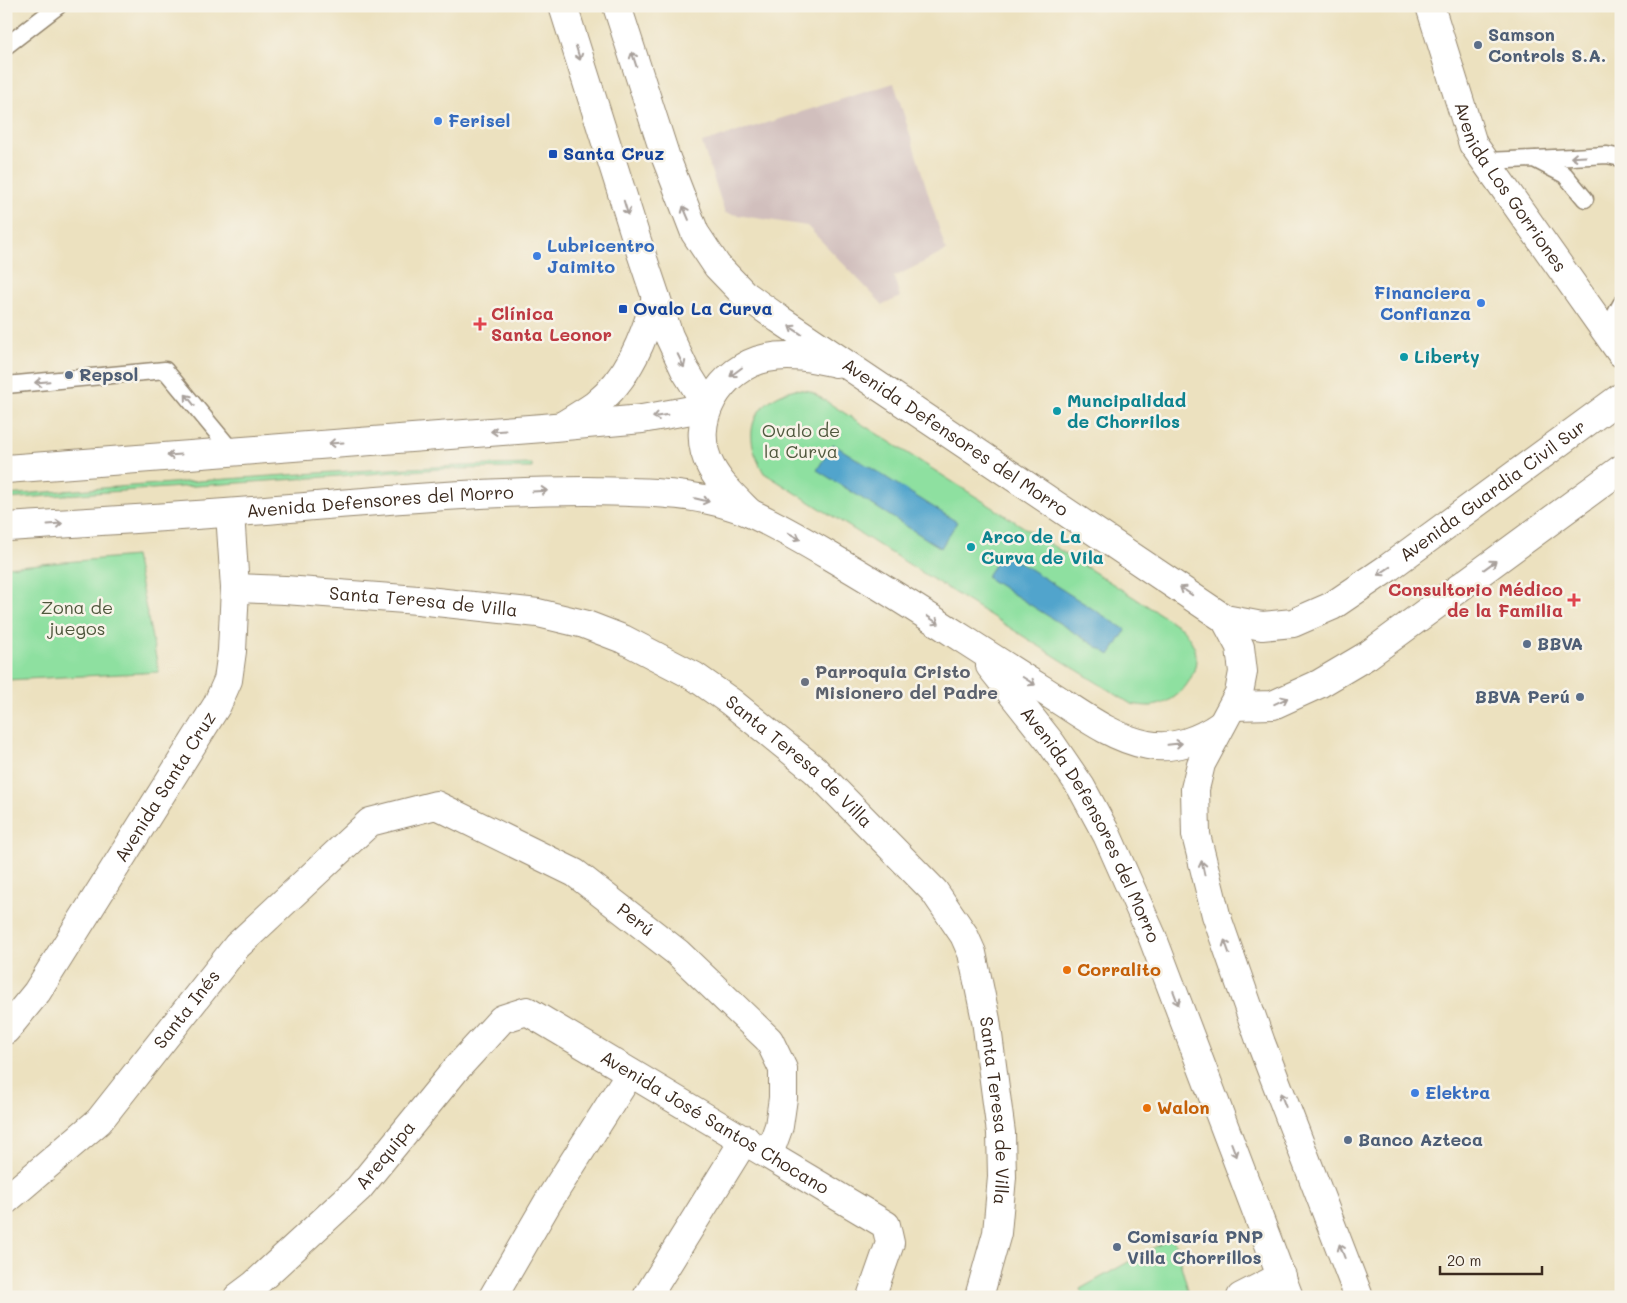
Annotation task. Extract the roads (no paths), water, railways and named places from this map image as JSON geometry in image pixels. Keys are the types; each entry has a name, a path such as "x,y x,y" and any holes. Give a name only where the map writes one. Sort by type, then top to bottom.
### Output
{"main road":[{"path":"6,468 562,426 642,419 708,407 685,370 669,336 563,6"},
{"path":"617,6 666,158 695,233 717,266 744,294 778,319 850,366"},
{"name":"Avenida Los Gorriones","path":"1430,6 1473,144 1613,343"},
{"path":"562,426 596,405 623,375 643,340 656,298"},
{"name":"Avenida Defensores del Morro","path":"751,513 723,486 710,466 704,447 703,426 708,407 721,385 739,369 766,358 793,355 850,366 1225,619 1240,647 1243,672 1239,693 1201,764 1194,789 1196,836 1204,876 1216,915 1261,1042 1359,1297"},
{"name":"Avenida Guardia Civil Sur","path":"1225,619 1262,626 1292,623 1332,606 1388,568 1621,397"},
{"path":"1227,715 1273,705 1319,684 1368,655 1621,469"},
{"name":"Avenida Defensores del Morro","path":"6,527 230,513 421,497 557,491 650,492 686,496 751,513 821,551 899,597 973,646 1116,734 1149,746 1179,745 1207,735 1227,715"},
{"name":"Avenida Santa Cruz","path":"6,1030 36,992 217,705 228,680 232,651 234,588 230,513"},
{"name":"Santa Teresa de Villa","path":"234,588 418,600 538,613 584,624 623,639 694,676 731,702 815,770 934,891 964,935 972,953 986,1020 1001,1142 1002,1177 997,1233 979,1297"},
{"name":"Avenida Defensores del Morro","path":"973,646 1018,698 1051,743 1081,787 1107,835 1152,936 1286,1286"},
{"name":"Perú","path":"370,822 436,805 575,872 678,953 768,1040 783,1068 783,1098 779,1126 769,1154"},
{"name":"Santa Inés","path":"6,1200 99,1121 237,946 370,822"},
{"name":"Avenida José Santos Chocano","path":"527,1011 886,1224 890,1243 873,1296"},
{"name":"Arequipa","path":"252,1293 359,1188 457,1068 502,1019 527,1011"},
{"path":"493,1297 548,1202 630,1073"},
{"path":"647,1297 745,1139"},
{"path":"1241,1297 1286,1286"}],"lane":[{"path":"6,46 58,6"},
{"path":"1486,161 1606,155 1621,158"},
{"path":"1534,159 1565,175 1585,199"},
{"path":"1613,343 1621,304"},
{"path":"6,385 165,370 232,451"}],"water":[{"path":"833,444 957,522 941,548 817,470"},
{"path":"1003,552 1126,630 1110,655 986,577"}],"place":[{"name":"Samson Controls S.A.","path":"1478,45"},
{"name":"Ferisel","path":"438,121"},
{"name":"Santa Cruz","path":"553,154"},
{"name":"Lubricentro Jaimito","path":"537,256"},
{"name":"Financiera Confianza","path":"1481,303"},
{"name":"Ovalo La Curva","path":"623,309"},
{"name":"Clínica Santa Leonor","path":"480,324"},
{"name":"Liberty","path":"1404,357"},
{"name":"Repsol","path":"69,375"},
{"name":"Muncipalidad de Chorrilos","path":"1057,411"},
{"name":"Arco de La Curva de Vila","path":"971,547"},
{"name":"Consultorio Médico de la Familia","path":"1574,600"},
{"name":"BBVA","path":"1527,644"},
{"name":"Parroquia Cristo Misionero del Padre","path":"805,682"},
{"name":"BBVA Perú","path":"1580,697"},
{"name":"Corralito","path":"1067,970"},
{"name":"Elektra","path":"1415,1093"},
{"name":"Walon","path":"1147,1108"},
{"name":"Banco Azteca","path":"1348,1140"},
{"name":"Comisaría PNP Villa Chorrillos","path":"1117,1247"}],"park label":[{"name":"Ovalo de la Curva","path":"801,441"},
{"name":"Zona de juegos","path":"77,618"}]}
